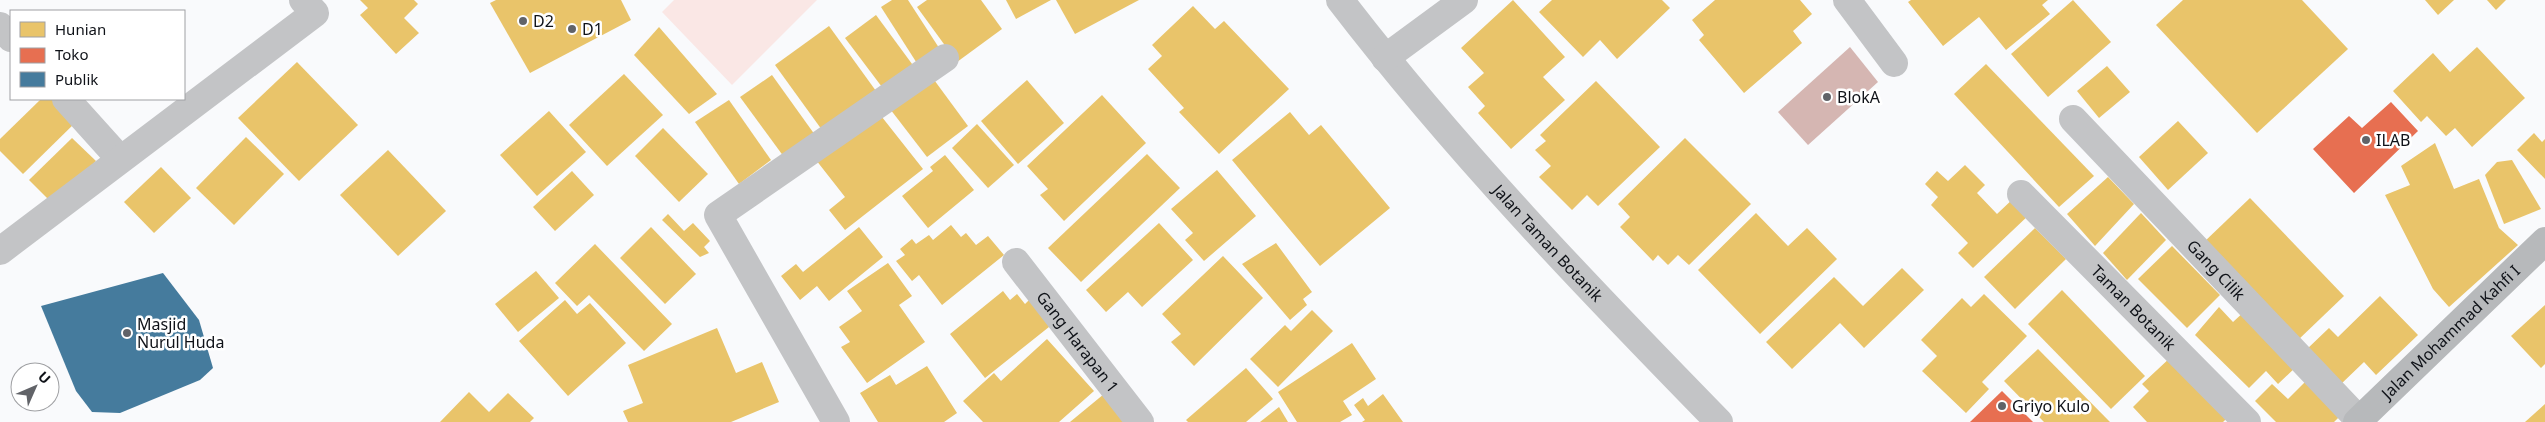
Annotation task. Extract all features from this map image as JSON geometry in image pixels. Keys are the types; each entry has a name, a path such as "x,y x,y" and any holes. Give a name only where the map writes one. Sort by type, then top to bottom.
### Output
{"main road":[{"name":"Jalan Mohammad Kahfi I","path":"2358,421 2545,241"}],"street":[{"path":"0,251 315,13 303,0"},
{"name":"Jalan Taman Botanik","path":"1340,0 1384,58 1575,275 1718,422"},
{"path":"1384,58 1464,0"},
{"path":"1847,0 1894,62"},
{"path":"0,26 10,37"},
{"path":"836,422 718,215 946,58"},
{"path":"67,100 120,159"},
{"name":"Gang Cilik","path":"2073,119 2358,421"},
{"name":"Taman Botanik","path":"2021,194 2246,422"},
{"name":"Gang Harapan 1","path":"1016,262 1140,422"}],"shaded area":[{"path":"674,0 817,0 732,85 662,12"},
{"name":"BlokA","path":"1850,47 1878,82 1808,145 1778,112"}],"building: Hunian":[{"path":"360,0 414,0 418,4 404,18 419,33 396,54 360,15 368,8"},
{"name":"D1","path":"496,0 621,0 631,20 530,73 490,3"},
{"path":"892,0 908,0 943,54 920,68 881,7"},
{"path":"927,0 981,0 1002,29 957,62 917,7"},
{"path":"1006,0 1051,0 1016,19"},
{"path":"1056,0 1139,0 1075,34"},
{"path":"1513,0 1565,57 1543,77 1565,100 1511,149 1478,113 1485,106 1468,87 1484,73 1461,48"},
{"path":"1552,0 1662,0 1670,8 1617,59 1600,40 1583,57 1539,12"},
{"path":"1715,0 1800,0 1812,14 1793,31 1802,43 1744,93 1699,40 1704,35 1692,20"},
{"path":"1911,0 2048,0 2042,5 2050,14 2006,50 1979,17 1943,46 1908,2"},
{"path":"2073,0 2111,42 2048,97 2011,54"},
{"path":"2183,0 2302,0 2348,49 2257,133 2156,25"},
{"path":"2425,0 2454,0 2438,15"},
{"path":"2487,0 2506,0 2496,10"},
{"path":"1193,6 1215,29 1224,21 1289,89 1219,154 1179,112 1184,108 1148,69 1162,56 1152,45"},
{"path":"876,15 915,68 885,91 845,38"},
{"path":"829,26 876,91 822,130 775,65"},
{"path":"659,27 717,94 689,114 634,55"},
{"path":"2477,47 2525,98 2472,147 2455,128 2446,136 2427,116 2421,122 2393,91 2433,53 2450,72"},
{"path":"297,62 358,125 299,181 238,118"},
{"path":"1986,64 2094,176 2059,207 1954,94"},
{"path":"2107,66 2130,92 2099,118 2077,91"},
{"path":"929,73 968,126 927,157 887,105"},
{"path":"624,74 663,115 607,166 569,125"},
{"path":"772,75 815,135 784,157 740,97"},
{"path":"1027,80 1064,123 1018,164 981,121"},
{"path":"1596,81 1660,147 1598,206 1587,195 1572,210 1539,177 1551,166 1535,150 1546,141 1540,135"},
{"path":"1102,95 1146,143 1064,221 1040,195 1048,189 1027,166"},
{"path":"40,100 60,100 79,119 23,174 0,151 0,139"},
{"path":"729,100 771,160 739,184 695,122"},
{"path":"549,111 586,152 537,196 500,155"},
{"path":"878,112 923,169 845,230 829,210 845,197 816,160"},
{"path":"1290,112 1309,135 1321,125 1390,208 1320,266 1232,160"},
{"path":"2178,121 2208,153 2168,190 2139,157"},
{"path":"977,124 1014,165 988,188 952,148"},
{"path":"663,128 708,174 679,202 635,156"},
{"path":"2534,133 2542,142 2545,139 2545,179 2517,150"},
{"path":"246,137 284,174 234,225 196,188"},
{"path":"72,138 96,161 53,204 29,180"},
{"path":"1685,138 1751,204 1689,265 1678,255 1668,265 1658,255 1653,261 1620,227 1630,217 1618,204"},
{"path":"2435,143 2454,189 2479,179 2499,228 2518,245 2449,307 2433,289 2385,195 2410,185 2401,166"},
{"path":"388,150 446,211 398,256 340,195"},
{"path":"1147,154 1180,188 1081,282 1048,248"},
{"path":"945,155 974,190 928,228 902,196 933,171 930,167"},
{"path":"2512,160 2541,209 2504,224 2485,175 2497,162"},
{"path":"1965,165 1985,185 1977,193 1997,214 2015,197 2031,213 1973,268 1958,253 1968,243 1931,205 1938,197 1925,184 1937,171 1948,181"},
{"path":"161,167 191,198 154,233 124,202"},
{"path":"1217,170 1256,216 1204,261 1185,240 1193,233 1171,209"},
{"path":"572,171 594,195 555,231 533,207"},
{"path":"2108,177 2134,204 2095,246 2067,214"},
{"path":"2250,198 2344,296 2297,341 2203,243"},
{"path":"1756,213 1788,246 1807,228 1837,259 1760,334 1698,270"},
{"path":"2141,213 2166,240 2127,280 2103,253"},
{"path":"668,214 684,231 693,223 710,241 704,247 709,253 700,257 662,220"},
{"path":"1159,223 1193,260 1142,307 1128,292 1106,312 1086,290"},
{"path":"951,225 961,237 966,233 976,245 988,236 1004,255 942,305 919,275 912,281 896,261 905,255 900,249 912,239 916,244 929,235 933,240"},
{"path":"651,227 696,274 665,304 620,258"},
{"path":"859,227 883,257 829,301 817,286 800,300 781,276 796,264 803,272"},
{"path":"2035,228 2066,259 2015,309 1984,277"},
{"path":"1276,243 1312,292 1303,299 1307,305 1290,320 1242,264"},
{"path":"595,244 672,324 644,351 589,295 577,306 555,283"},
{"path":"2172,246 2220,295 2187,328 2138,279"},
{"path":"1223,256 1263,298 1194,366 1171,342 1181,334 1162,314"},
{"path":"888,263 912,296 899,305 925,342 867,383 841,347 850,342 839,327 862,311 847,291"},
{"path":"1902,268 1924,290 1864,348 1840,323 1792,369 1766,342 1834,277 1863,306"},
{"path":"536,271 559,298 518,332 495,304"},
{"path":"2062,290 2145,376 2111,409 2028,324"},
{"path":"1003,291 1010,300 1017,294 1025,304 1032,297 1054,323 985,378 950,334"},
{"path":"1984,294 2027,336 1982,382 1989,389 1966,413 1922,371 1937,356 1921,340 1962,298 1971,307"},
{"path":"2380,296 2418,335 2376,375 2364,362 2340,385 2306,350 2329,328 2338,337"},
{"path":"565,300 577,314 590,303 626,343 568,396 519,341"},
{"path":"2545,305 2545,364 2541,368 2511,336"},
{"path":"2219,307 2233,322 2246,310 2298,365 2278,384 2266,371 2249,388 2195,335"},
{"path":"1312,310 1333,331 1278,387 1250,359 1285,325 1291,331"},
{"path":"717,328 736,373 762,362 779,402 731,422 628,422 623,411 643,403 628,365"},
{"path":"1047,339 1094,391 1059,422 983,422 963,401 994,373 1001,381"},
{"path":"1352,343 1376,379 1343,401 1352,415 1340,422 1297,422 1278,392"},
{"path":"2038,349 2110,422 2044,422 2004,381"},
{"path":"2172,356 2230,415 2223,422 2147,422 2133,407 2149,391 2142,384"},
{"path":"927,366 957,413 944,422 878,422 860,393 890,375 896,385"},
{"path":"1246,368 1273,399 1246,422 1188,422 1186,420"},
{"path":"2306,381 2341,415 2334,422 2276,422 2255,401 2272,384 2288,399"},
{"path":"469,392 489,412 508,393 534,418 530,422 440,422"},
{"path":"1104,394 1127,422 1070,422"},
{"path":"1383,394 1403,422 1362,422 1365,420 1354,405 1363,398 1368,406"},
{"path":"2545,404 2545,422 2525,422"},
{"path":"1279,407 1288,422 1260,422"}],"building: Toko":[{"name":"ILAB","path":"2391,102 2418,131 2354,193 2313,149 2349,116 2362,128"},
{"name":"Griyo Kulo","path":"2002,391 2033,422 1970,422"}],"building: Publik":[{"name":"Masjid Nurul Huda","path":"163,273 199,320 213,368 200,380 120,413 92,412 76,391 41,306"}],"place":[{"name":"D2","path":"523,21"},
{"name":"D1","path":"572,29"},
{"name":"BlokA","path":"1827,97"},
{"name":"ILAB","path":"2366,140"},
{"name":"Masjid Nurul Huda","path":"127,333"},
{"name":"Griyo Kulo","path":"2002,406"}]}
